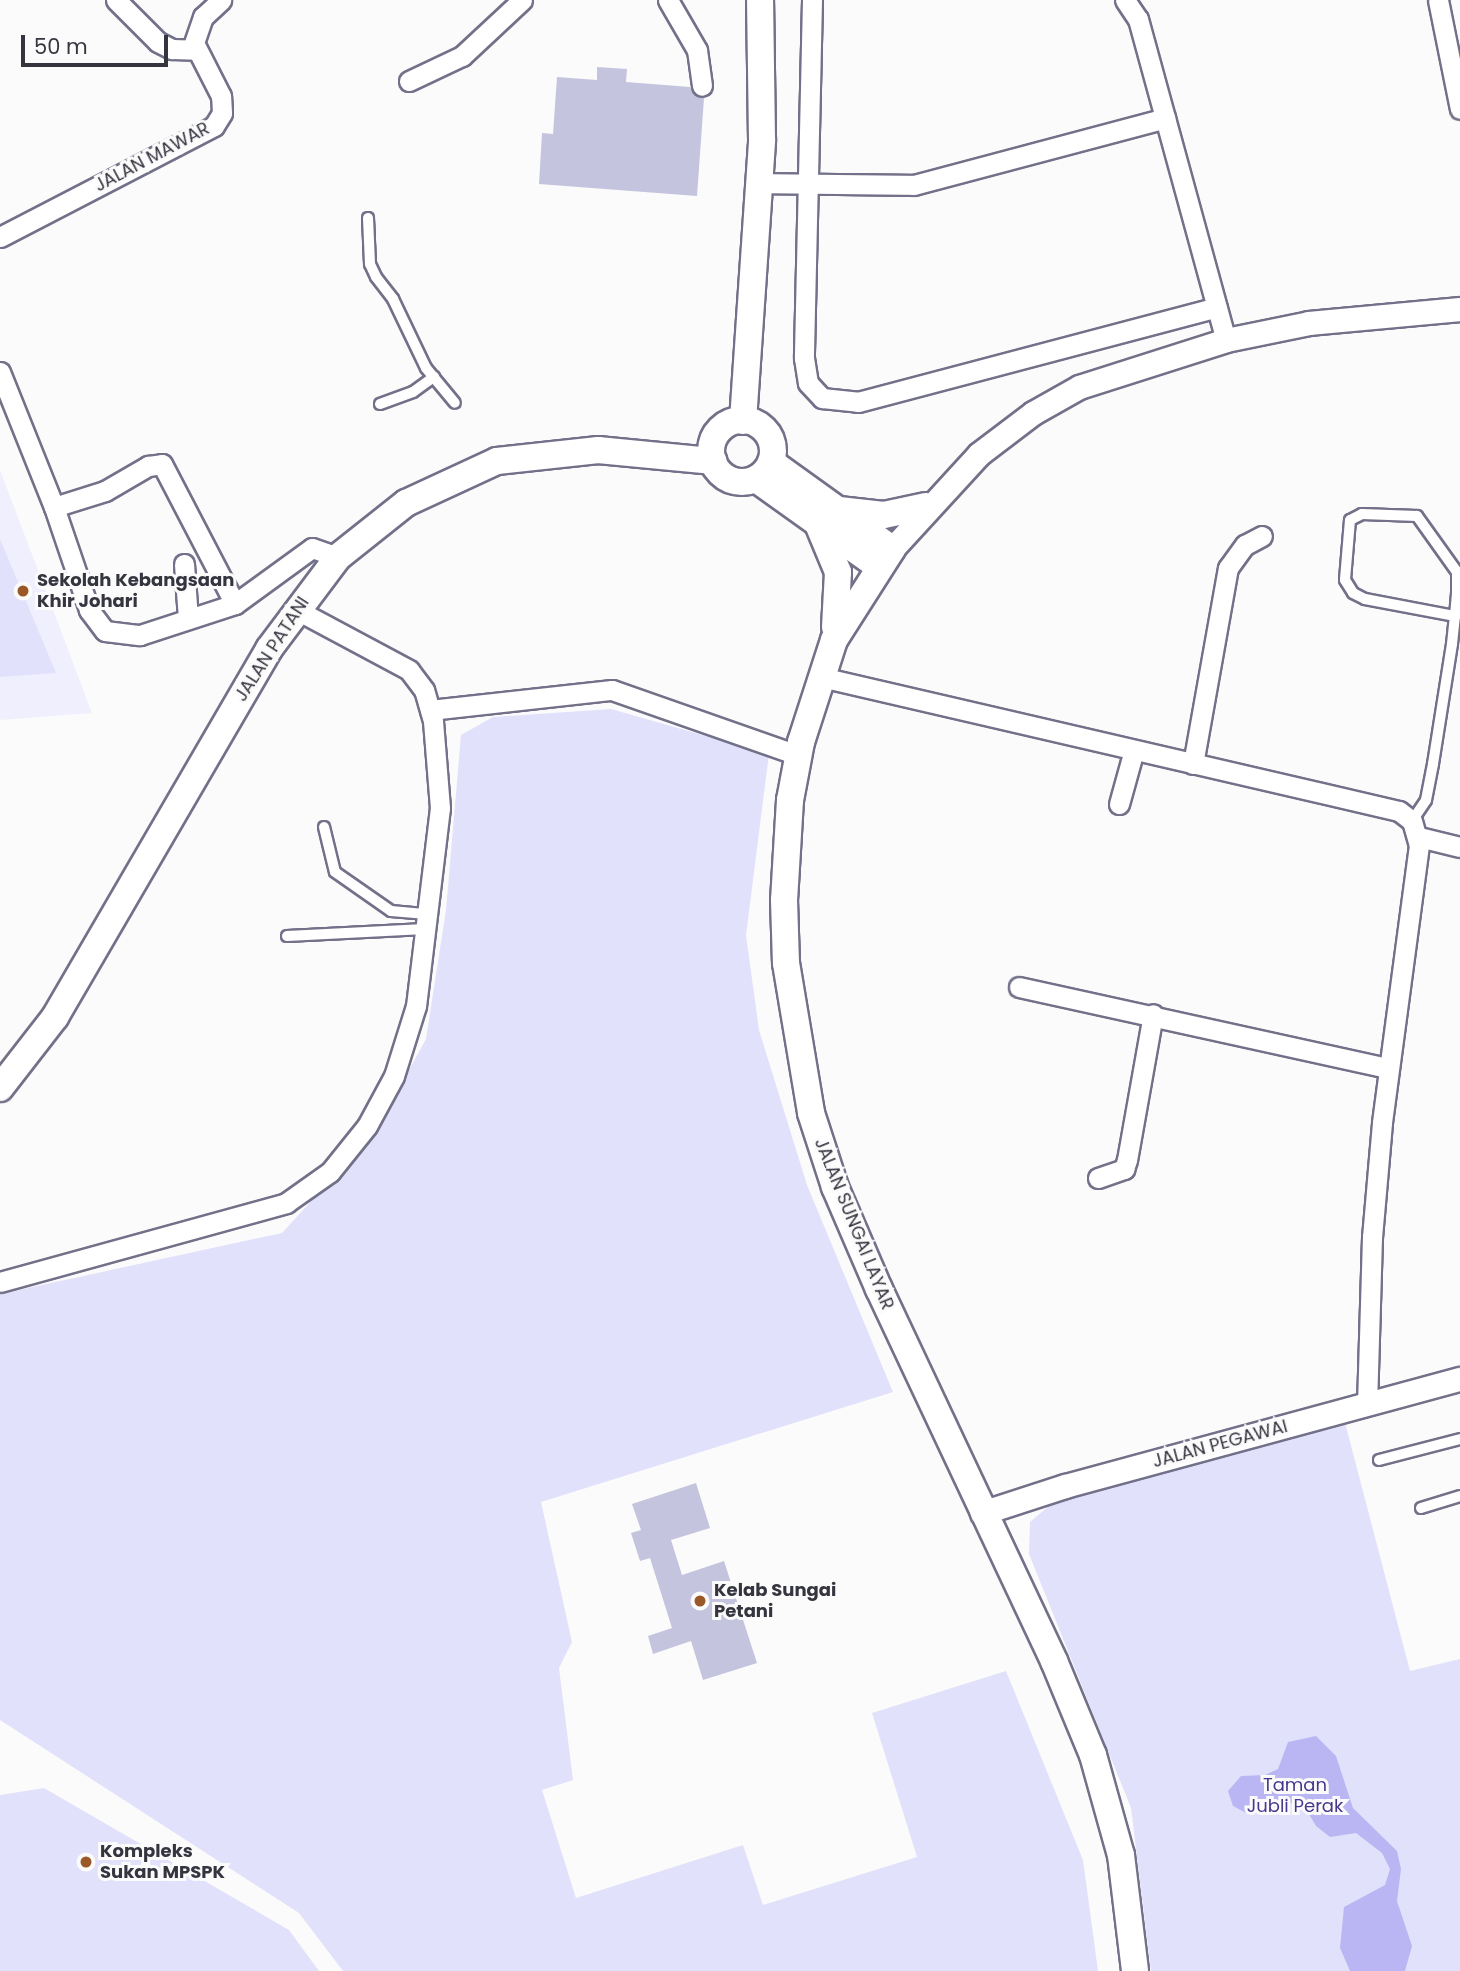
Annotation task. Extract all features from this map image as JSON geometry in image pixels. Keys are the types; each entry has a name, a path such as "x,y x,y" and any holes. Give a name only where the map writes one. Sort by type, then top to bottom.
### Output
{"main road":[{"path":"743,421 760,183 760,0"},
{"path":"743,421 767,434 764,470 741,482 727,478 713,461 713,442 720,430 743,421"},
{"name":"JALAN PATANI","path":"0,1088 51,1024 295,609 338,557 406,503 497,461 598,450 713,461"},
{"path":"764,470 885,557"},
{"path":"828,517 884,514 926,506"},
{"path":"828,517 838,572 834,640"},
{"name":"JALAN SUNGAI LAYAR","path":"885,557 834,640 798,755 786,834 785,932 796,1040 811,1113 841,1199 982,1513 1054,1661 1099,1774 1126,1883 1135,1971"}],"street":[{"path":"116,0 158,42 172,49 196,50 199,25 221,0"},
{"path":"409,80 462,56 522,0"},
{"path":"668,0 697,50 702,86"},
{"path":"812,0 806,376 814,390 834,402 858,402 1217,307"},
{"path":"1125,0 1135,10 1226,340"},
{"path":"1438,0 1456,65 1460,109"},
{"name":"JALAN MAWAR","path":"0,237 214,126 223,104 196,50"},
{"path":"760,183 914,185 1165,118"},
{"name":"JALAN SUNGAI LAYAR","path":"885,557 926,506 995,440 1079,387 1226,340 1344,318 1460,309"},
{"path":"0,372 54,507 96,624 128,636 235,604 312,548 338,557"},
{"path":"54,507 105,491 148,466 162,464 235,604"},
{"path":"1194,764 1228,568 1245,545 1262,536"},
{"path":"184,564 188,619"},
{"path":"0,1282 224,1223 286,1203 319,1182 367,1126 394,1076 416,1006 441,785 430,710 424,691 409,670 295,609"},
{"path":"821,677 1399,811 1415,829 1460,847"},
{"path":"430,710 612,691 798,755"},
{"path":"1119,804 1134,750"},
{"path":"1367,1405 1373,1237 1388,1068 1415,829"},
{"path":"1019,987 1153,1014 1388,1068"},
{"path":"1098,1178 1124,1169 1153,1014"},
{"name":"JALAN PEGAWAI","path":"982,1513 1078,1482 1367,1405 1459,1385"}],"lane":[{"path":"368,218 370,264 434,377 455,403"},
{"path":"380,404 413,392 434,377"},
{"path":"1415,829 1426,800 1433,764 1455,616 1455,563 1443,554 1417,516 1362,514 1350,520 1345,580 1353,593 1365,599 1455,616"},
{"path":"324,827 335,872 391,911 426,921"},
{"path":"287,936 426,921"},
{"path":"1379,1460 1460,1439"},
{"path":"1421,1508 1460,1496"}],"shaded area":[{"name":"Sekolah Kebangsaan Khir Johari","path":"0,470 92,713 0,720"}],"green space":[{"path":"0,539 56,673 0,677"},
{"path":"611,709 769,754 746,935 759,1030 807,1185 893,1392 541,1502 572,1642 559,1668 573,1780 542,1790 576,1898 743,1845 763,1905 917,1857 872,1713 1006,1671 1083,1860 1098,1971 343,1971 299,1913 0,1720 0,1294 282,1233 376,1130 426,1039 446,910 461,735 493,717"},
{"name":"Taman Jubli Perak","path":"1343,1415 1410,1671 1460,1659 1460,1971 1151,1971 1131,1808 1029,1554 1030,1522 1056,1500"},
{"name":"Kompleks Sukan MPSPK","path":"44,1788 289,1930 319,1971 0,1971 0,1795"}],"water":[{"path":"1316,1736 1336,1756 1353,1808 1397,1851 1401,1869 1397,1901 1412,1946 1405,1971 1350,1971 1340,1948 1344,1907 1385,1885 1390,1869 1382,1853 1356,1833 1330,1837 1316,1826 1306,1809 1289,1802 1250,1815 1233,1806 1228,1791 1241,1776 1265,1775 1278,1769 1288,1742"}],"building":[{"path":"597,67 627,69 626,82 690,87 693,94 704,98 697,196 539,184 542,133 553,134 557,77 597,80"},
{"name":"Kelab Sungai Petani","path":"696,1483 710,1528 671,1540 682,1575 724,1561 757,1663 703,1680 691,1641 653,1654 648,1636 672,1628 650,1558 640,1561 631,1533 641,1530 632,1504"}],"place":[{"name":"Sekolah Kebangsaan Khir Johari","path":"23,591"},
{"name":"Kelab Sungai Petani","path":"700,1601"},
{"name":"Kompleks Sukan MPSPK","path":"86,1862"}]}
